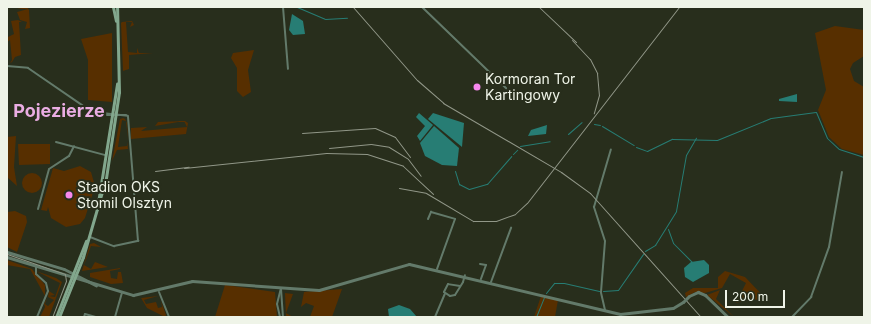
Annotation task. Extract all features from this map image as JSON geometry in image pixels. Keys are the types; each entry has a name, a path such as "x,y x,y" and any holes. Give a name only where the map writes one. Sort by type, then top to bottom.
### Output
{"main road":[{"path":"113,7 116,21"},
{"path":"57,317 77,276 90,237 106,178 119,79 116,21 117,7"},
{"path":"57,317 96,213 114,115"}],"street":[{"path":"283,7 288,69"},
{"path":"422,7 506,88"},
{"path":"7,66 26,67 92,112 128,117 132,119"},
{"path":"90,237 117,246 138,241 128,117"},
{"path":"56,142 100,151 106,155"},
{"path":"38,209 49,169 69,156 74,146"},
{"path":"100,151 107,148"},
{"path":"605,310 602,288 605,241 594,206 611,149"},
{"path":"792,317 811,297 829,246 842,172"},
{"path":"428,219 431,212 455,219 437,269"},
{"path":"491,282 511,228"},
{"path":"7,252 46,263 98,286"},
{"path":"20,261 16,257 23,256"},
{"path":"7,257 36,265 71,279 122,293 159,292 192,281 281,288 329,288 404,264 437,269 548,295 605,310 619,316 666,309 683,302 690,296 705,294 728,317"},
{"path":"43,268 49,268 46,263"},
{"path":"480,264 486,265 481,279"},
{"path":"36,265 36,274 48,290 37,317"},
{"path":"445,294 451,296 460,286 465,276"},
{"path":"435,317 445,294 446,285 460,286"},
{"path":"456,286 457,290"},
{"path":"281,288 278,304 281,317"},
{"path":"159,292 169,317"},
{"path":"115,317 122,293"},
{"path":"84,317 85,314 96,317"}],"shaded area":[{"path":"27,7 29,10 30,28 25,29 27,22 20,20 17,12 28,9 17,9"},
{"path":"18,20 22,22 19,22 21,55 15,57 10,63 12,60 10,40 7,42 7,32 8,37 14,34 11,21"},
{"path":"132,21 134,25 130,27 132,22 126,22 128,52 137,53 137,48 139,53 153,53 129,55 129,69 123,71 121,23 122,22"},
{"path":"835,26 864,30 864,56 853,63 850,69 854,81 864,87 864,155 842,149 829,137 818,110 826,90 815,33"},
{"path":"112,33 112,102 88,100 88,60 81,39"},
{"path":"254,50 248,70 251,92 243,97 237,91 237,68 231,58 233,53"},
{"path":"123,118 126,121 122,120 118,147 127,146 127,142 128,149 117,150 112,161 120,119"},
{"path":"184,121 155,126 158,122"},
{"path":"184,121 188,123 186,134 131,139 131,128 147,127 141,131 187,127"},
{"path":"16,136 14,167 17,186 7,177 7,137"},
{"path":"18,144 50,144 50,164 19,165"},
{"name":"Stadion OKS Stomil Olsztyn","path":"80,166 91,172 95,186 85,218 80,224 66,227 51,218 48,207 47,211 41,210 53,168 64,171"},
{"path":"32,173 39,176 42,183 39,190 32,193 25,190 22,183 25,176"},
{"path":"15,211 26,216 27,222 17,252 7,247 7,212"},
{"path":"94,243 101,247 91,246 84,265 91,269 95,262 108,267 82,271 90,244"},
{"path":"7,260 32,269 45,285 45,296 30,269 7,265"},
{"path":"120,268 110,271 111,278 117,279 118,272 121,272 123,283 111,284 90,277 90,273"},
{"path":"36,271 56,278 62,282 49,317 40,317 45,307 44,304 47,298 45,304 48,306 54,300 48,297 49,291 55,295 49,296 55,297 60,283"},
{"path":"725,271 745,277 768,301 751,299 736,303 746,283 730,274 722,288 705,293 695,292 686,297 685,293 693,288 718,288 718,277"},
{"path":"225,285 275,292 277,317 215,317"},
{"path":"342,289 332,317 310,317 314,306 306,303 301,307 304,292"},
{"path":"720,290 716,299 734,317 707,295"},
{"path":"285,293 293,294 286,313 293,317 286,317"},
{"path":"158,296 144,300 146,304 156,302 158,308 162,307 161,301 166,315 165,317 147,308 141,298"},
{"path":"541,296 558,300 555,317 534,317"}],"water":[{"path":"292,14 303,21 305,34 293,35 289,30"},
{"path":"797,94 797,102 779,101 779,99"},
{"path":"419,113 433,125 420,141 417,136 425,126 416,117"},
{"path":"433,113 464,123 462,147 428,119"},
{"path":"547,125 546,134 528,136 531,130"},
{"path":"434,126 459,148 457,166 442,165 425,156 420,143"},
{"path":"704,260 709,265 709,273 693,282 685,277 684,268 691,262"},
{"path":"399,305 410,309 417,317 389,317 388,309"}],"waterway":[{"path":"297,7 325,19 347,18"},
{"path":"636,147 647,151 672,139 717,140 771,118 816,112 827,138 839,149 864,157"},
{"path":"568,134 582,122"},
{"path":"594,124 600,125"},
{"path":"602,126 634,145"},
{"path":"645,251 655,245 676,211 686,155 696,138"},
{"path":"520,146 550,141"},
{"path":"513,154 517,150"},
{"path":"455,171 459,184 469,189 487,184 511,156"},
{"path":"668,229 673,243 692,262"},
{"path":"603,291 618,290 643,254"},
{"path":"546,293 554,283 564,283 599,291"},
{"path":"536,317 544,297"}],"tram line":[{"path":"7,254 65,274 66,281 52,317"}],"railway":[{"path":"353,7 417,80 443,103 561,172 590,193 701,317"},
{"path":"539,7 576,42"},
{"path":"399,188 426,193 473,221 496,221 515,214 527,203 679,7"},
{"path":"572,40 590,59 597,73 599,95 594,113"},
{"path":"302,133 375,128 395,137 410,157"},
{"path":"329,148 371,144 389,147 408,159 421,176"},
{"path":"184,168 326,153 367,154 403,166 433,194"},
{"path":"155,171 189,167"}],"place":[{"name":"Kormoran Tor Kartingowy","path":"477,87"},
{"name":"Stadion OKS Stomil Olsztyn","path":"69,195"}],"district":[{"name":"Pojezierze","path":"59,111"}]}
